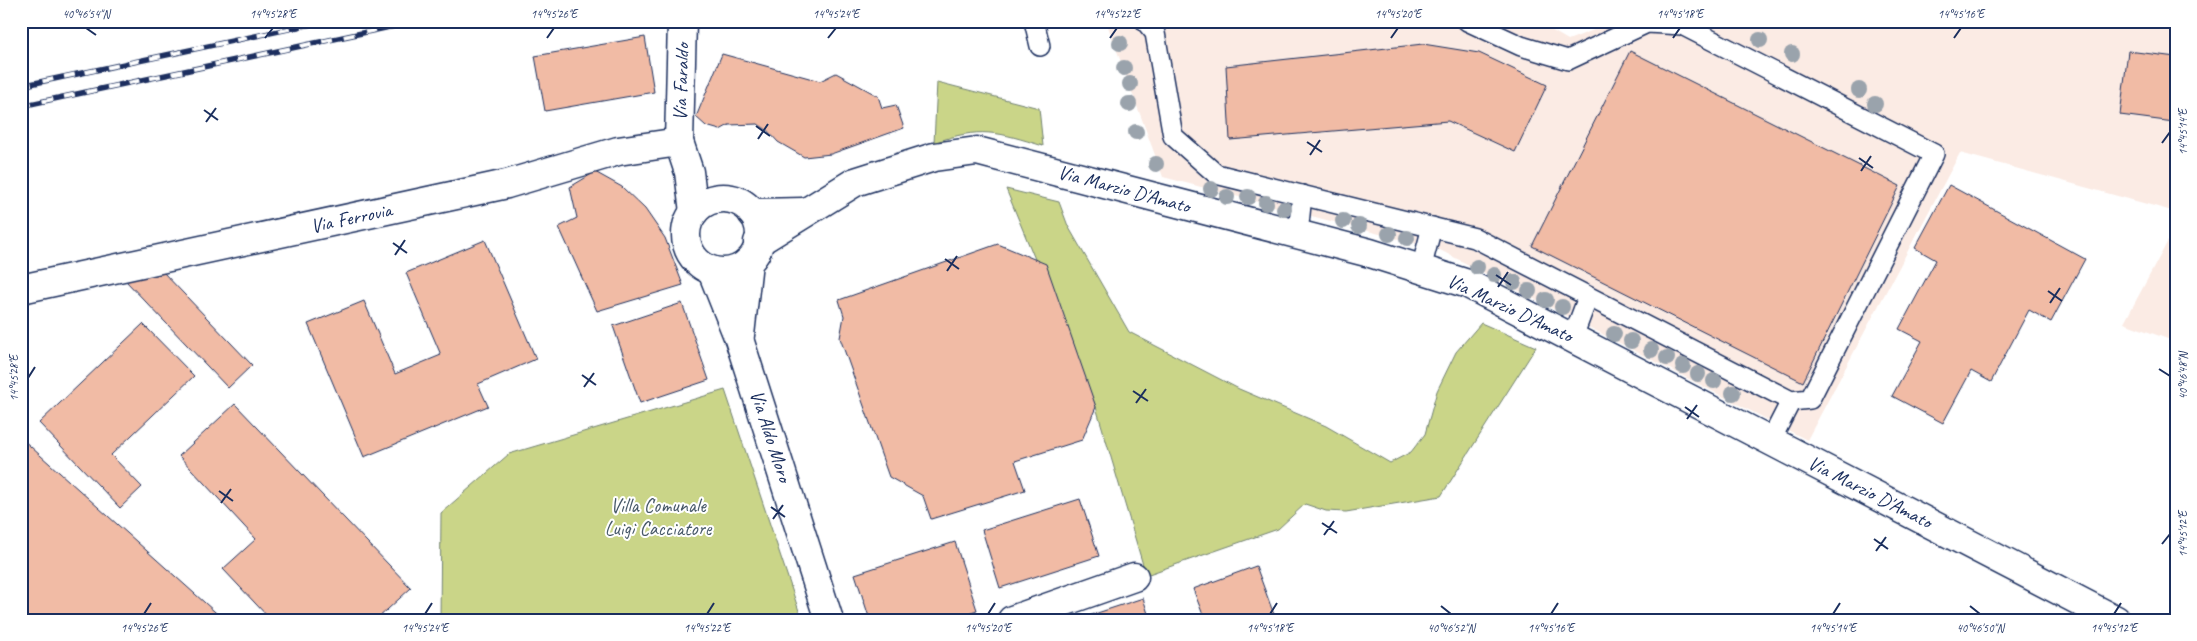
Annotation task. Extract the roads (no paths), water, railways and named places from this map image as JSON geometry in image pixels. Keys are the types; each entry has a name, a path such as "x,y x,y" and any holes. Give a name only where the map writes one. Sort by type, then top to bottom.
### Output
{"street":[{"name":"Via Faraldo","path":"679,142 682,21"},
{"path":"679,142 689,172 694,212"},
{"name":"Via Ferrovia","path":"21,289 507,184 618,152 679,142"},
{"name":"Via Marzio D'Amato","path":"753,252 804,212 855,182 934,157 978,151 1298,234 1468,284 2116,620"},
{"path":"689,172 723,199 744,206 752,213 804,212"},
{"path":"723,199 702,204 694,212 687,230 688,248 695,260 704,268 729,272 753,252"},
{"name":"Via Aldo Moro","path":"740,339 758,224 752,213"},
{"name":"Via Aldo Moro","path":"712,270 740,339 829,620"},
{"path":"1012,620 1134,577"}],"lane":[{"path":"1034,21 1040,46"},
{"path":"1154,25 1173,136 1216,174 1474,238 1791,401 1810,399 1934,154 1682,25 1647,23 1568,60 1521,46 1467,21"},
{"path":"1298,234 1302,195"},
{"path":"1421,269 1432,227"},
{"path":"1573,337 1588,297"},
{"path":"1771,440 1791,401"}],"railway":[{"path":"21,86 326,21"},
{"path":"21,106 418,21"}],"park label":[{"name":"Villa Comunale Luigi Cacciatore","path":"658,516"}]}
